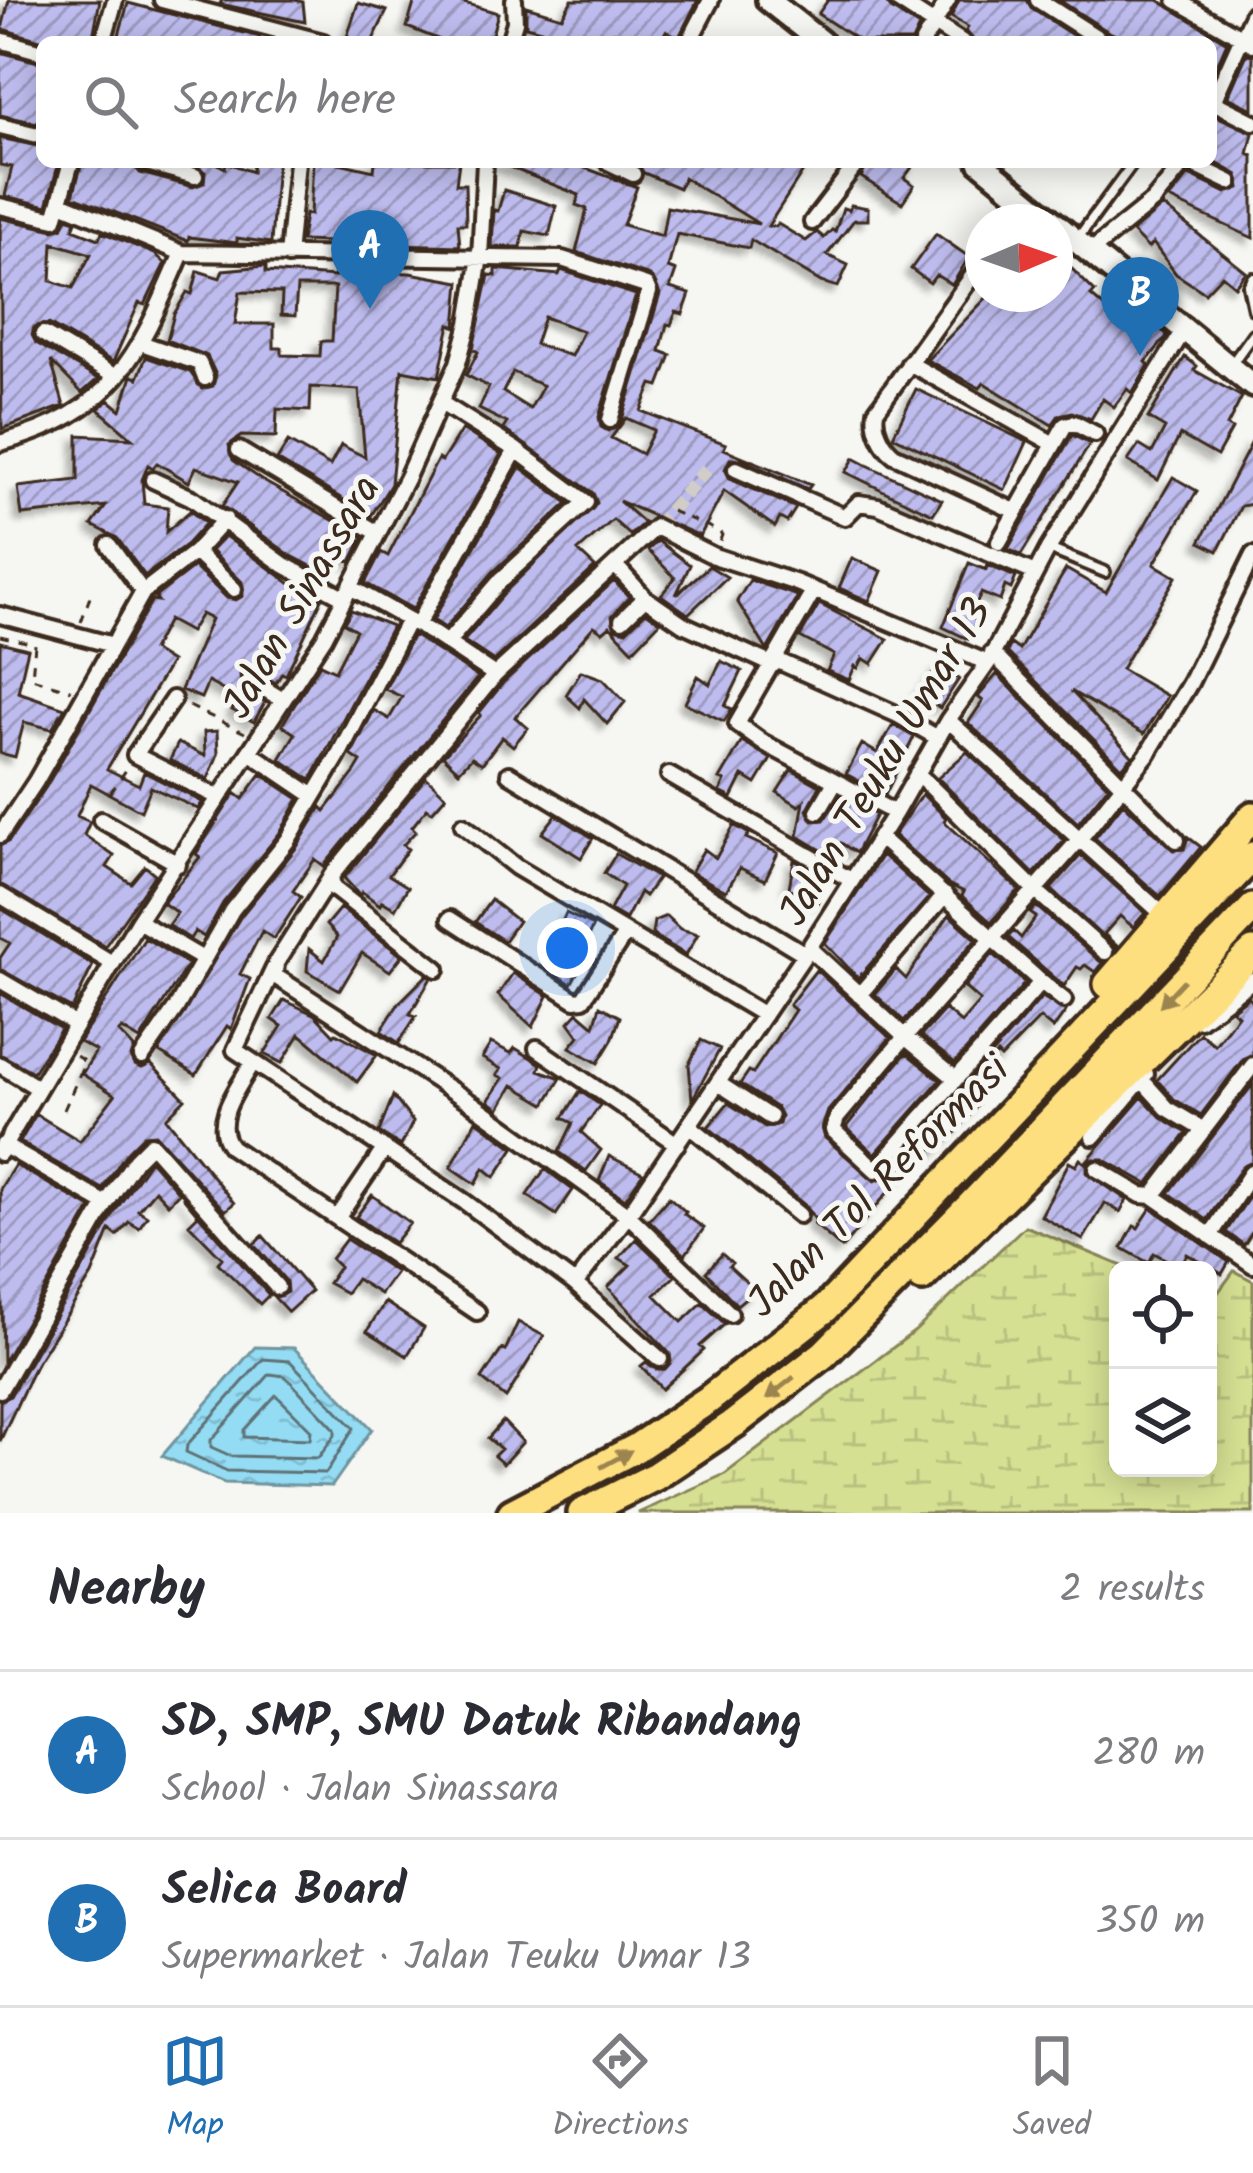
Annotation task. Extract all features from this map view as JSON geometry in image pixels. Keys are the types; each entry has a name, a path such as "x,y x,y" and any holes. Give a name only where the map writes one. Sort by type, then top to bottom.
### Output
{"highway":[{"path":"826,1308 1253,816"},
{"name":"Jalan Tol Reformasi","path":"512,1513 636,1448 708,1400 826,1308 1253,856"},
{"name":"Jalan Tol Reformasi","path":"582,1513 670,1467 824,1354 1253,908"},
{"path":"824,1354 938,1265 1253,952"}],"main road":[{"path":"768,0 813,36"},
{"path":"997,168 1183,332 1253,386"}],"street":[{"path":"105,36 115,0"},
{"path":"162,0 300,36"},
{"path":"511,36 514,0"},
{"path":"692,36 711,0"},
{"path":"897,0 953,36"},
{"path":"927,36 948,0"},
{"path":"1038,0 1094,36"},
{"path":"1176,0 1247,40"},
{"path":"1217,95 1247,40 1253,14"},
{"path":"0,40 36,50"},
{"path":"1217,106 1253,122"},
{"path":"0,126 36,135"},
{"path":"0,206 53,220 70,168"},
{"path":"165,168 195,176"},
{"path":"288,256 296,168"},
{"name":"Jalan Sinassara","path":"1,1150 112,963 324,638 378,533 441,403 463,343 480,257 484,168"},
{"path":"620,168 633,174"},
{"path":"812,222 853,168"},
{"path":"1084,245 1154,201 1181,168"},
{"path":"1199,168 1230,182"},
{"path":"1023,204 1027,199"},
{"path":"61,203 182,254 570,260 649,289 610,420"},
{"path":"0,443 80,411 116,377 141,343 182,254"},
{"path":"965,285 874,416 887,448 1016,511"},
{"name":"Jalan Teuku Umar 13","path":"575,1284 628,1215 807,951 990,658 1048,549 1183,332"},
{"path":"44,334 116,377"},
{"path":"141,343 202,365 205,378"},
{"path":"908,363 1054,444"},
{"path":"441,403 586,502 501,580 447,643"},
{"path":"999,542 1068,423 1095,434"},
{"path":"239,450 378,533"},
{"path":"142,1057 232,910 288,840 516,450"},
{"path":"736,469 844,517 859,503 878,506 1035,572"},
{"path":"153,480 225,519 284,566 412,622 495,676"},
{"path":"0,835 37,781 142,592 195,552 225,519"},
{"path":"660,1358 575,1284 236,1049 333,874 495,676 656,527 713,556 990,658 1177,840"},
{"path":"109,545 142,592"},
{"path":"195,552 234,589"},
{"path":"1041,982 877,1170 832,1126 1123,788 1190,683 1253,555"},
{"path":"615,565 645,598 683,624 896,713 938,738"},
{"path":"813,592 736,724 895,813"},
{"path":"622,620 645,598"},
{"path":"0,615 113,645"},
{"path":"250,680 283,700"},
{"path":"173,699 135,755 218,797"},
{"path":"948,720 1158,910"},
{"path":"253,745 314,796"},
{"path":"917,773 1034,889 1106,952"},
{"path":"509,774 807,951 955,1078"},
{"path":"669,775 850,880"},
{"path":"818,811 835,782"},
{"path":"101,820 178,864"},
{"path":"463,825 516,867 764,1016"},
{"path":"879,837 1064,1000"},
{"path":"333,874 333,888 437,969"},
{"path":"0,895 112,963"},
{"path":"860,995 945,896"},
{"path":"450,920 575,1000 583,999 625,934"},
{"path":"139,921 202,959"},
{"path":"275,973 473,1104 628,1215 730,1314"},
{"path":"0,980 75,1024"},
{"path":"1093,1137 1201,1019 1253,980"},
{"path":"537,1048 677,1144"},
{"path":"252,1064 225,1114 223,1137 231,1147 477,1312"},
{"path":"0,1065 38,1088"},
{"path":"1153,1196 1253,1065"},
{"path":"1142,1079 1167,1108 1202,1129"},
{"path":"718,1083 770,1117"},
{"path":"689,1126 800,1215"},
{"path":"0,1390 106,1204 138,1156 153,1144 277,1287"},
{"path":"338,1217 385,1148"},
{"path":"1,1150 106,1204"},
{"path":"1097,1169 1141,1195 1153,1196 1253,1265"},
{"path":"1210,1237 1251,1173"}],"lane":[{"path":"1084,245 1130,168"},
{"path":"1253,278 1248,286 1253,309"},
{"path":"1229,367 1253,334"},
{"path":"1048,549 1105,572"}],"path":[{"path":"671,511 720,532 713,556"},
{"path":"77,635 91,594"},
{"path":"0,636 35,644 33,679 79,692"},
{"path":"173,699 253,745"},
{"path":"110,793 135,755"},
{"path":"61,1048 86,1060 64,1110"}],"green space":[{"path":"1025,1226 1110,1261 1109,1477 1217,1477 1217,1294 1234,1271 1253,1281 1253,1513 638,1513 725,1474 915,1331"}],"water":[{"path":"255,1347 294,1348 372,1429 332,1486 224,1483 162,1456"}],"building":[{"path":"9,0 100,0 93,36 36,39 2,29"},
{"path":"222,0 303,2 305,22 220,4"},
{"path":"415,0 454,0 498,13 492,36 430,36 407,27"},
{"path":"572,0 698,0 680,36 666,31 663,36 614,32 613,36 539,36 541,30 526,26 526,6 562,17"},
{"path":"828,0 884,0 919,27 915,36 852,36 818,14"},
{"path":"959,0 1027,0 1032,9 1074,36 970,36 968,27 951,17"},
{"path":"1059,0 1158,0 1227,42 1217,65 1217,36 1118,36"},
{"path":"128,3 256,36 119,36"},
{"path":"358,3 387,11 375,36 347,36"},
{"path":"0,52 36,61 36,123 0,115"},
{"path":"1247,54 1253,55 1253,109 1228,97"},
{"path":"1217,116 1253,133 1248,154 1253,156 1253,238 1169,199 1189,175 1226,193 1240,188 1238,175 1217,163"},
{"path":"0,138 36,146 36,168 57,168 47,206 5,196 12,167 0,165"},
{"path":"80,168 136,168 193,187 204,183 205,172 197,168 252,172 252,168 277,168 271,243 237,238 237,243 189,237 188,241 73,196"},
{"path":"313,168 458,168 456,184 465,184 466,224 458,224 460,246 301,241 305,214 310,215"},
{"path":"512,168 585,168 637,187 623,225 662,236 667,207 759,224 684,178 679,188 639,168 805,168 768,226 778,224 806,241 817,232 824,238 835,232 843,208 849,210 851,205 868,208 868,220 854,220 827,255 848,265 838,287 821,282 751,240 749,248 677,234 668,268 676,271 670,288 690,294 683,314 676,312 671,325 667,324 660,351 671,355 659,386 652,384 641,411 726,444 724,449 811,485 808,489 741,459 730,459 725,469 730,479 796,508 787,522 780,518 775,527 724,491 700,536 619,501 644,523 630,535 613,520 578,551 595,567 494,661 464,641 509,588 597,503 593,493 503,429 507,423 479,409 489,387 466,375 478,352 473,349 489,275 496,276 496,269 559,275 561,270 636,295 599,417 601,427 608,431 621,423 660,294 650,276 576,252 587,209 576,205 579,195","holes":["544,317 583,331 571,356 535,344","513,372 543,386 530,409 503,392","626,418 654,430 642,454 611,438"]},
{"path":"866,168 912,168 904,178 914,185 902,203 861,177"},
{"path":"504,190 556,206 549,236 524,231 521,247 492,247 494,210 498,211"},
{"path":"1163,206 1246,272 1235,286 1222,275 1205,293 1176,274 1153,243 1148,248 1132,232"},
{"path":"0,218 54,230 62,228 67,218 76,221 73,229 99,239 102,232 155,254 165,263 145,305 139,303 113,362 49,324 34,327 36,343 98,379 82,393 51,361 64,406 2,429","holes":["53,243 91,254 73,288 51,281"]},
{"path":"936,234 965,254 965,264 952,285 936,275 930,283 911,269"},
{"path":"266,266 266,272 335,277 335,271 410,273 460,282 456,327 450,324 439,377 402,370 391,484 371,516 277,460 288,442 330,466 341,445 365,457 359,390 311,387 310,411 277,409 276,437 241,436 229,445 233,460 265,482 363,537 351,562 340,556 332,577 290,555 222,506 238,482 196,467 189,482 157,463 153,468 148,465 142,480 144,504 168,507 166,532 190,511 206,523 145,576 117,538 92,525 106,506 22,515 18,487 78,480 78,435 132,438 98,409 109,400 121,410 132,376 138,378 146,357 190,372 202,389 213,386 216,375 207,356 167,340 174,314 187,292 192,294 198,271 220,278 223,270","holes":["297,287 335,287 332,341 321,341 320,356 282,355 282,348 274,348 274,324 235,324 240,292 282,293 281,315 295,316"]},
{"path":"1073,270 1095,292 1091,296 1113,315 1117,309 1123,314 1129,306 1168,335 1146,362 1149,365 1132,393 1127,389 1114,407 1103,399 1091,419 1072,412 1059,415 1052,425 984,383 980,388 927,360 973,312 1073,312"},
{"path":"1185,357 1197,366 1194,370 1242,397 1217,456 1180,435 1158,480 1128,461 1139,445 1152,453 1165,428 1148,418"},
{"path":"916,389 1027,442 1005,490 893,436"},
{"path":"462,429 501,454 413,609 365,583 381,552 388,556 438,459 442,461"},
{"path":"1072,435 1090,444 1021,555 1008,549"},
{"path":"1253,440 1253,504 1241,506 1218,551 1200,542"},
{"path":"854,458 942,500 933,514 890,494 846,472"},
{"path":"520,467 568,503 493,572 445,628 433,620"},
{"path":"1173,477 1197,491 1154,564 1176,577 1121,669 1167,696 1144,734 1071,691 1132,756 1122,768 1007,652 1011,644 1019,650 1066,569 1106,592"},
{"path":"225,536 302,592 322,599 286,675 282,673 276,683 251,669 240,675 241,686 265,702 254,722 232,710 239,699 208,682 201,698 181,690 211,619 201,614 190,632 168,620 152,650 171,662 107,769 139,785 144,772 202,802 198,809 151,787 141,811 91,784 77,816 90,822 84,835 114,856 107,867 131,883 145,866 155,874 105,946 0,884 0,846 9,841 46,787 152,600 158,601 155,597 194,567 227,598 243,596 242,582 211,551"},
{"path":"658,541 690,565 676,595 709,566 727,577 688,614 661,595 675,578 648,550"},
{"path":"852,558 882,571 869,601 839,588"},
{"path":"969,563 1016,577 1011,589 1005,586 1000,601 981,593 970,617 977,620 968,639 943,627"},
{"path":"750,580 798,596 767,650 737,601"},
{"path":"614,581 629,597 612,616 615,628 626,631 646,612 660,622 633,650 610,626 603,632 594,626 515,717 528,728 513,746 502,737 482,764 472,757 459,771 443,756 503,683"},
{"path":"819,604 888,639 872,664 863,658 849,680 827,671 834,655 800,637"},
{"path":"351,610 392,626 311,780 280,759 295,734 282,725 320,664 335,671 356,630 344,623"},
{"path":"413,635 478,677 324,866 315,859 293,891 301,897 274,939 262,931 240,974 250,979 231,1029 227,1026 196,1075 159,1052 241,916 297,847 321,807 325,811 355,772 361,762 351,755 374,710 389,719 402,697 385,689"},
{"path":"0,642 28,649 18,692 65,708 52,729 24,722 15,757 0,753"},
{"path":"721,661 742,671 725,706 732,709 724,721 685,703 698,676 710,684"},
{"path":"939,666 959,679 940,708 918,693"},
{"path":"581,671 603,679 625,702 607,724 584,699 580,708 566,695"},
{"path":"997,674 1108,786 1078,823 968,723 983,701 978,697"},
{"path":"893,725 914,737 885,795 846,774 862,744 877,753"},
{"path":"217,731 218,754 208,779 170,760 178,743 205,756 204,732"},
{"path":"742,741 771,759 756,784 743,776 732,798 720,792 725,781 720,779"},
{"path":"967,752 1064,840 1034,874 938,778"},
{"path":"791,770 820,786 807,810 813,821 824,820 840,796 876,815 856,853 841,843 833,857 798,836 804,801 799,806 777,792"},
{"path":"261,774 299,799 279,834 223,903 204,937 195,931 190,939 168,925 177,913 163,903 200,857 196,854 235,793 243,799"},
{"path":"426,777 446,796 432,812 427,808 412,827 416,831 403,845 408,849 389,875 408,887 395,909 382,901 380,905 360,895 344,878"},
{"path":"922,794 944,821 1019,890 991,922 962,896 964,892 948,884 894,835"},
{"path":"1123,803 1173,850 1184,849 1188,837 1201,847 1160,896 1095,838"},
{"path":"556,815 593,838 581,858 542,833"},
{"path":"734,825 749,834 746,838 778,853 765,880 740,868 726,891 691,872 704,849 716,858"},
{"path":"616,854 658,878 645,896 640,892 626,919 610,910 623,886 604,873"},
{"path":"882,855 929,897 858,978 825,943"},
{"path":"1081,855 1145,913 1133,927 1120,916 1104,934 1115,948 1051,889"},
{"path":"794,860 819,874 818,902 789,888"},
{"path":"491,900 518,921 504,941 475,922"},
{"path":"1036,906 1102,963 1095,972 1085,965 1077,967 1064,986 1008,937 1014,931 1021,938 1036,917 1030,913"},
{"path":"0,908 93,965 72,1009 0,969 0,958 10,943 0,938"},
{"path":"340,908 402,956 390,971 362,953 340,990 307,971 309,949 324,961 337,937 326,925"},
{"path":"566,913 593,926 571,984 557,975 571,946 556,935"},
{"path":"949,915 976,939 904,1021 875,994 896,969 906,979"},
{"path":"666,916 680,929 698,934 686,955 652,934 654,921"},
{"path":"145,938 188,964 140,1040 122,1029 119,1032 134,1048 135,1065 151,1064 185,1099 166,1118 234,1203 225,1211 155,1134 144,1135 127,1152 102,1189 20,1142 36,1114 80,1141 115,1095 82,1074 96,1051 79,1042"},
{"path":"993,954 1025,983 955,1063 921,1036 945,1009 961,1023 980,1001 964,987"},
{"path":"816,970 890,1038 828,1111 822,1128 825,1138 875,1181 884,1177 1042,997 1066,1011 1053,1029 1040,1018 1001,1058 997,1054 982,1073 986,1077 968,1096 978,1105 938,1151 934,1147 898,1180 842,1248 814,1224 806,1206 708,1127 728,1103 765,1127 779,1124 777,1108 740,1084 749,1071 753,1073 795,1010 789,1005"},
{"path":"513,973 548,996 533,1027 498,995"},
{"path":"427,975 431,978 410,1014 416,1016 399,1043 381,1031 399,1003"},
{"path":"0,993 61,1029 33,1072 0,1054"},
{"path":"1249,997 1253,1001 1253,1054 1244,1058 1201,1115 1174,1099 1157,1080 1200,1033 1215,1045 1238,1015 1232,1010"},
{"path":"284,1000 315,1015 334,1035 377,1055 357,1082 300,1034 282,1063 264,1054 282,1026 272,1019"},
{"path":"600,1006 620,1017 598,1063 570,1047 579,1036 569,1022 578,1012 594,1026"},
{"path":"701,1040 720,1049 692,1100 689,1064"},
{"path":"491,1043 511,1053 515,1048 541,1064 539,1070 561,1078 545,1104 513,1085 499,1109 488,1101 503,1078 497,1075 501,1069 482,1058"},
{"path":"906,1053 940,1080 875,1154 846,1127"},
{"path":"1253,1084 1253,1162 1242,1167 1207,1220 1169,1193"},
{"path":"580,1091 600,1105 581,1132 601,1150 586,1171 559,1152 573,1123 563,1118"},
{"path":"393,1096 413,1122 401,1146 379,1132"},
{"path":"1142,1097 1161,1117 1187,1133 1148,1184 1103,1159 1093,1159 1087,1173 1127,1200 1120,1212 1105,1203 1083,1240 1041,1216 1069,1162 1076,1166 1080,1159 1085,1163"},
{"path":"476,1120 514,1148 495,1177 484,1168 476,1184 451,1167"},
{"path":"609,1156 643,1173 625,1199 599,1181"},
{"path":"150,1160 179,1193 168,1204 155,1190 138,1210 147,1216 139,1228 129,1222 117,1236 110,1230 92,1275 36,1364 0,1441 0,1401 10,1396 116,1210"},
{"path":"15,1165 91,1208 3,1363 0,1189"},
{"path":"545,1169 573,1190 556,1215 527,1195"},
{"path":"1253,1191 1253,1231 1244,1245 1226,1232"},
{"path":"372,1195 410,1223 394,1243 356,1217"},
{"path":"182,1196 269,1295 260,1304 218,1263 222,1258 189,1224 198,1215"},
{"path":"669,1197 704,1228 685,1255 649,1220"},
{"path":"1151,1208 1229,1262 1222,1274 1217,1271 1217,1261 1199,1261 1187,1254 1183,1261 1169,1261 1154,1253 1145,1261 1122,1248 1134,1226 1138,1228"},
{"path":"263,1236 311,1291 288,1312 275,1298 287,1292 286,1281 254,1244"},
{"path":"346,1239 396,1272 380,1294 356,1279 346,1293 328,1283 339,1267 331,1259"},
{"path":"636,1239 675,1276 655,1295 682,1322 702,1303 725,1324 662,1389 641,1366 646,1362 657,1370 665,1369 670,1354 608,1287 630,1265 619,1258"},
{"path":"722,1254 755,1290 737,1305 706,1272"},
{"path":"385,1302 424,1328 407,1356 367,1331"},
{"path":"518,1322 544,1336 506,1398 482,1379 505,1351"},
{"path":"503,1421 523,1442 503,1464 494,1456 501,1449 488,1438"}],"tunnel":[{"path":"656,527 708,468"}],"place":[{"name":"SD, SMP, SMU Datuk Ribandang","path":"370,309"},
{"name":"Selica Board","path":"1140,356"}]}
